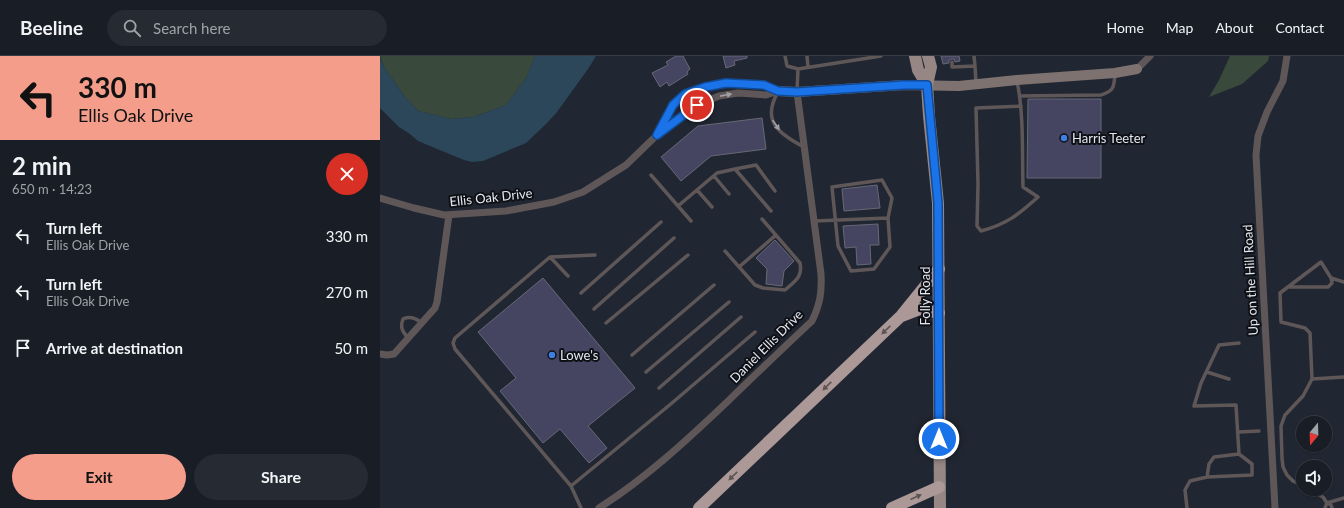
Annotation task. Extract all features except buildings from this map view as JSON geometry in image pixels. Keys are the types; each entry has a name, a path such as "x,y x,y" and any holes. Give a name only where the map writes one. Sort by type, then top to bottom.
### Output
{"highway":[{"path":"699,508 897,318 939,269"},
{"path":"897,318 920,309 939,313"},
{"path":"892,508 939,487"}],"main road":[{"name":"Folly Road","path":"915,56 918,70 927,85"},
{"name":"Folly Road","path":"928,56 931,67 927,85 934,168 938,191 940,508"}],"street":[{"path":"1137,69 1150,56"},
{"name":"Up on the Hill Road","path":"1275,508 1256,155 1258,136 1267,112 1282,81 1287,56"},
{"name":"Ellis Oak Drive","path":"657,135 673,105 685,94 705,87 726,83 764,85 778,91 797,92 904,85 959,86 1115,73 1137,69"},
{"name":"Ellis Oak Drive","path":"380,198 444,215 506,212 554,202 582,192 626,165 657,135 697,105 719,96 738,93 766,95 778,91"},
{"name":"Daniel Ellis Drive","path":"599,508 618,496 660,463 695,432 812,321 817,311 822,290 797,92"},
{"path":"380,354 394,354 435,308 449,215"}],"lane":[{"path":"785,56 787,66 798,69 881,56"},
{"path":"807,56 808,67"},
{"path":"974,56 976,84"},
{"path":"952,62 952,67 975,66"},
{"path":"797,92 798,69"},
{"path":"1020,96 1101,95 1110,92 1114,87 1115,73"},
{"path":"1017,80 1021,106 1023,187 1038,196 1017,215 996,227 981,231 977,226 978,184 976,108 1021,106"},
{"path":"778,91 770,109 772,119 777,129 789,139 804,147"},
{"path":"678,206 718,173 756,165 775,190"},
{"path":"735,169 771,211"},
{"path":"651,175 691,221"},
{"path":"714,176 729,194"},
{"path":"882,180 892,198 888,218 890,247 874,270 851,271 838,246 832,187 882,180"},
{"path":"697,190 712,207"},
{"path":"814,220 888,218"},
{"path":"725,251 755,285 763,288 785,290 799,277 801,269 800,263 762,219"},
{"path":"581,293 661,222"},
{"path":"739,267 776,235"},
{"path":"594,309 674,238"},
{"path":"581,508 571,486 455,348 453,343 455,338 550,257 594,255"},
{"path":"606,323 688,255"},
{"path":"550,257 568,276"},
{"path":"1288,287 1328,287 1332,283 1331,278 1321,262 1280,293 1281,322 1305,328 1310,333 1312,379 1303,396 1285,415 1281,426 1283,467 1287,475 1296,482"},
{"path":"1331,278 1344,282"},
{"path":"632,354 714,285"},
{"path":"646,372 729,302"},
{"path":"408,338 402,331 401,325 403,319 408,317 414,318 422,323"},
{"path":"659,388 742,317"},
{"path":"571,486 755,332"},
{"path":"1239,343 1219,344 1201,383 1194,406 1236,405 1239,432 1239,454"},
{"path":"1207,372 1229,379"},
{"path":"1312,379 1344,377"},
{"path":"1239,432 1259,431"},
{"path":"1187,508 1185,490 1190,481 1207,477 1252,475 1252,464 1239,454 1214,457 1209,464 1207,477"},
{"path":"1321,496 1331,505 1332,508"},
{"path":"1327,502 1344,498"},
{"path":"1325,508 1327,502"}],"green space":[{"path":"380,56 535,56 526,78 506,105 474,117 451,119 418,111 404,96 384,67"},
{"path":"1230,56 1269,56 1268,61 1242,84 1209,97 1219,80"}],"water":[{"path":"535,56 596,56 557,112 526,143 483,161 472,162 464,160 418,141 399,127 380,108 380,58 384,67 404,96 418,111 451,119 474,117 506,105 526,78"}],"place":[{"name":"Harris Teeter","path":"1064,138"},
{"name":"Lowe's","path":"552,355"}],"route":[{"path":"697,105 657,135 673,105 685,94 705,87 726,83 764,85 778,91 797,92 904,85 927,85 934,168 938,191 939,439"}]}
